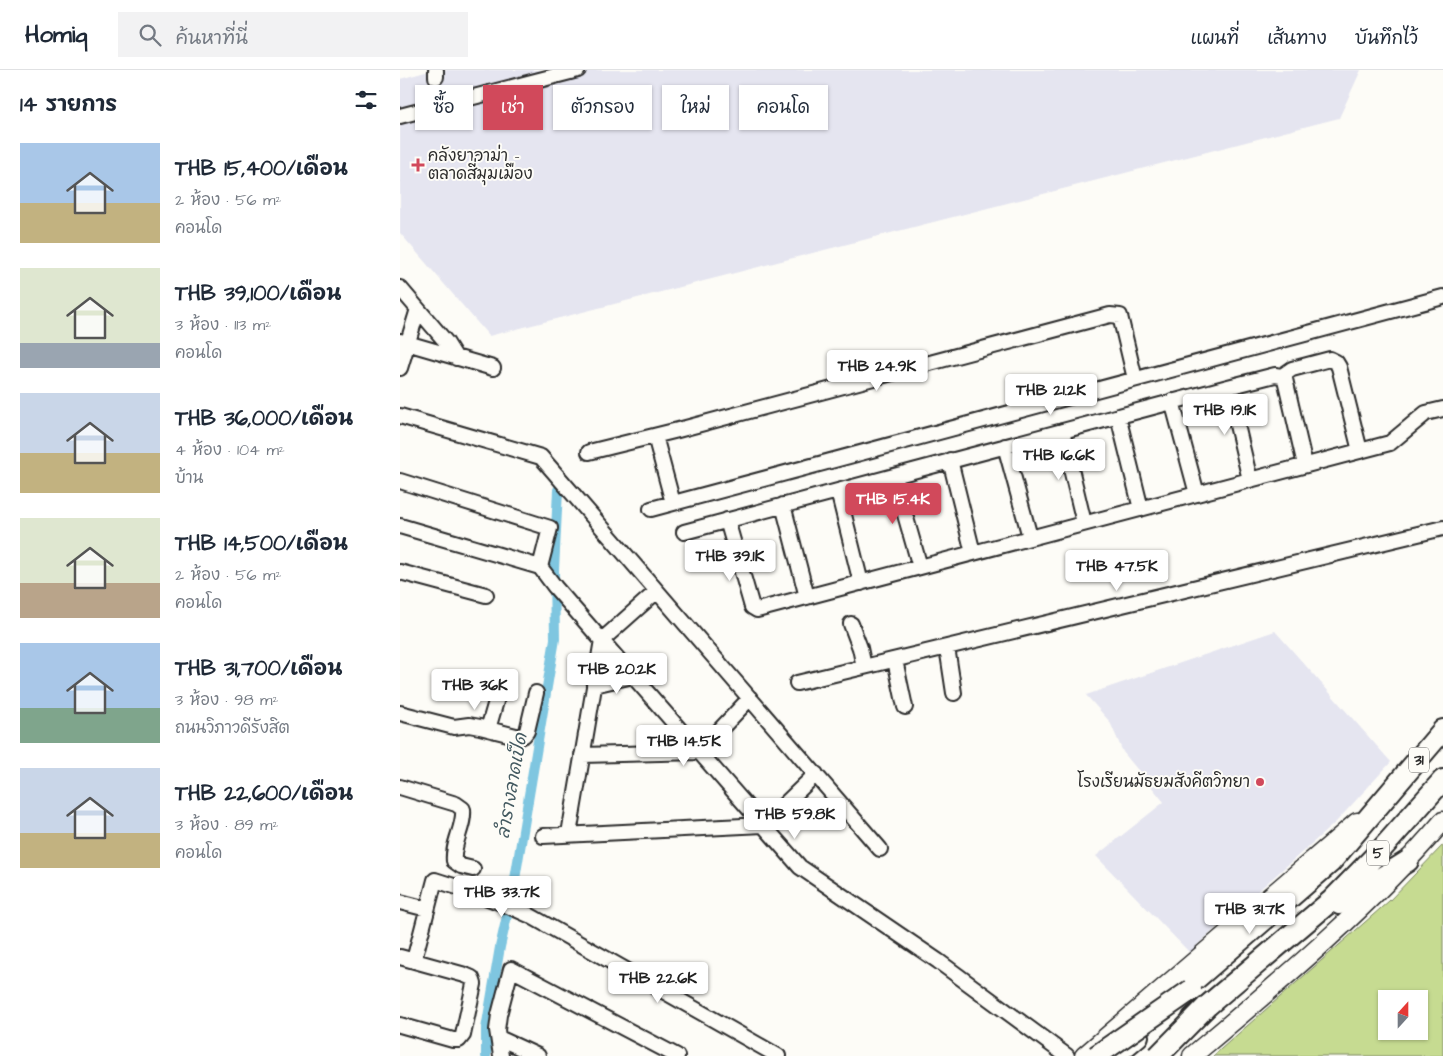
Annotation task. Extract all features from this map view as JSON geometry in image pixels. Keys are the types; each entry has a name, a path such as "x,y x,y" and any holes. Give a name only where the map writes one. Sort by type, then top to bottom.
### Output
{"highway":[{"name":"31","path":"1093,1055 1330,863 1394,790 1443,730"},
{"name":"5","path":"1114,1056 1191,990 1262,933 1358,844 1405,793 1443,746"},
{"name":"5","path":"1147,1056 1332,900 1379,852 1443,780"},
{"path":"1158,1056 1339,904 1443,794"},
{"path":"1339,904 1408,861"},
{"name":"5","path":"1093,1055 1191,990"},
{"name":"5","path":"1158,1056 1208,1006"}],"main road":[{"path":"1192,1056 1324,943 1388,882 1443,821"}],"street":[{"path":"400,116 578,70"},
{"path":"400,288 446,342 456,358"},
{"path":"651,508 1443,296"},
{"path":"400,368 403,342 418,309"},
{"path":"589,452 1110,315 1120,316 1135,379"},
{"path":"403,342 493,368"},
{"path":"1282,376 1292,369 1330,360 1336,362 1339,367 1360,451"},
{"path":"684,532 1275,374 1285,379 1305,465"},
{"path":"1228,387 1250,480"},
{"path":"1172,401 1197,494"},
{"path":"727,520 752,607 757,610 1390,443 1426,413 1443,409"},
{"path":"400,416 541,457 880,849"},
{"path":"1118,416 1140,509"},
{"path":"1062,431 1084,523"},
{"path":"655,436 673,503"},
{"path":"1005,446 1030,537"},
{"path":"950,460 973,552"},
{"path":"894,476 920,567"},
{"path":"400,481 550,528 540,567"},
{"path":"838,491 861,583"},
{"path":"783,505 807,597"},
{"path":"400,526 540,567 554,586 800,867 938,961 1068,1056"},
{"path":"797,683 1443,528"},
{"path":"400,572 486,595"},
{"path":"569,834 602,640 657,591"},
{"path":"851,624 860,648 864,667"},
{"path":"946,647 954,693"},
{"path":"895,660 905,707"},
{"path":"594,685 633,676"},
{"path":"488,729 499,690"},
{"path":"400,713 454,727 469,725 520,737 524,735 536,693"},
{"path":"582,755 699,752 750,698"},
{"path":"543,836 763,825 816,774"},
{"path":"400,787 456,804 463,809 464,815 453,853 454,861 460,866 473,869"},
{"path":"414,960 435,880 462,887 511,907 552,928 778,1056"},
{"path":"400,902 427,909"},
{"path":"400,957 465,975 472,978 474,984 463,1035 460,1040 453,1040 400,1025"},
{"path":"501,1056 497,1030 511,969 677,1056"},
{"path":"498,1038 538,1056"}],"shaded area":[{"path":"433,70 1361,70 1339,118 489,336 400,233 400,79"},
{"name":"โรงเรียนมัธยมสังคีตวิทยา","path":"1275,631 1391,762 1336,822 1190,953 1096,856 1164,802 1123,752 1110,722 1086,695"}],"green space":[{"path":"1443,845 1443,1056 1213,1056 1389,901"}],"waterway":[{"name":"ลำรางลาดเป็ด","path":"486,1056 486,1029 500,947 514,885 555,639 554,570 558,490"}],"place":[{"name":"คลังยาอาม่า - ตลาดสี่มุมเมือง","path":"418,165"},
{"name":"โรงเรียนมัธยมสังคีตวิทยา","path":"1260,782"}]}
